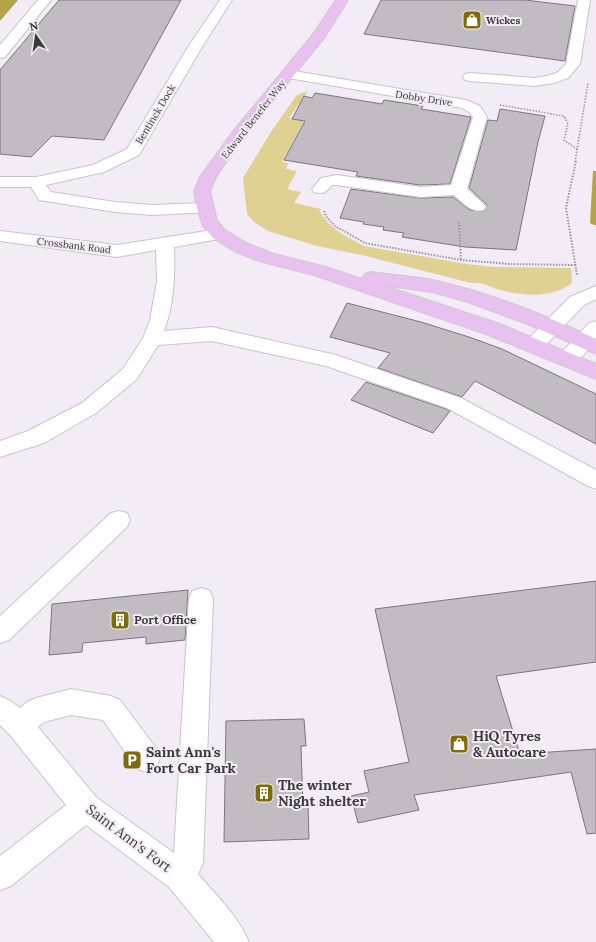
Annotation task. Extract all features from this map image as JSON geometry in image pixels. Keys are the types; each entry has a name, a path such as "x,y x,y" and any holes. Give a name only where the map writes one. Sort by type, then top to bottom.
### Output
{"main road":[{"name":"Edward Benefer Way","path":"342,0 319,35 236,136 208,177 202,191 209,222 219,234 240,247 265,257 320,271 493,329 596,372"},
{"name":"Edward Benefer Way","path":"320,271 431,286 492,304 592,338"}],"street":[{"path":"0,54 46,0"},
{"name":"Bentinck Dock","path":"0,182 36,182 98,169 133,152 195,47 226,0"},
{"path":"470,77 514,81 535,81 554,79 567,73 573,64 584,0"},
{"name":"Dobby Drive","path":"288,74 372,90 466,104 474,108"},
{"path":"458,190 480,117 474,108"},
{"path":"320,189 327,181 337,180 420,192 458,190 478,206"},
{"path":"36,182 45,196 68,200 115,207 152,210 205,208"},
{"name":"Crossbank Road","path":"0,236 117,251 219,234"},
{"path":"0,449 36,437 89,408 130,374 152,339 160,320 166,281 165,243"},
{"path":"534,345 577,301 596,292"},
{"path":"152,339 212,334 329,360 454,403 596,480"},
{"path":"567,359 592,338"},
{"path":"0,632 119,520"},
{"path":"180,876 188,863 201,599"},
{"path":"10,717 71,702 110,709 146,758"},
{"name":"Saint Ann's Fort","path":"10,717 86,807 180,876 215,917 233,942"},
{"path":"0,875 86,807"}],"path":[{"path":"577,301 563,293 573,288 578,282 566,208 578,150 588,82"},
{"path":"474,108 486,104 492,104 564,116 568,124 564,140 578,150"},
{"path":"320,189 328,199 324,213 327,218 335,226 365,243 461,260 510,264 576,265"},
{"path":"458,190 461,260"}],"shaded area":[{"path":"0,0 18,0 0,21"},
{"path":"308,91 289,118 304,121 282,162 288,163 286,169 297,171 287,189 301,192 294,203 321,209 320,212 328,223 342,234 364,246 466,264 494,267 571,268 572,283 555,292 545,294 536,295 516,293 366,256 317,246 268,231 254,222 247,214 243,178 271,132 294,99 297,95"}],"building":[{"path":"59,0 181,0 104,140 52,136 31,157 0,154 0,70"},
{"name":"Wickes","path":"381,0 525,0 575,6 565,61 364,34"},
{"path":"315,93 382,104 384,100 423,106 421,109 471,117 450,184 420,185 356,176 358,172 284,160 305,121 292,119 304,96 312,98"},
{"path":"500,109 545,116 538,142 516,250 465,247 402,237 404,233 383,230 384,227 363,224 364,222 340,218 351,189 420,198 453,197 470,210 484,211 487,205 469,188 488,120 497,121"},
{"path":"347,303 421,322 502,349 596,394 596,444 475,381 462,397 378,368 390,353 330,337"},
{"path":"366,382 450,411 433,433 351,400"},
{"path":"596,581 596,662 496,676 520,754 596,749 596,833 587,834 571,772 414,795 419,810 358,823 351,796 369,792 364,771 409,762 375,609"},
{"name":"Port Office","path":"188,590 185,640 146,644 146,637 83,643 82,652 49,655 52,604"},
{"name":"The winter Night shelter","path":"304,719 306,746 301,746 303,805 308,804 309,839 224,842 226,721"}],"waterway":[{"path":"594,223 596,173"}],"place":[{"name":"Wickes","path":"472,20"},
{"name":"Port Office","path":"120,620"},
{"name":"HiQ Tyres & Autocare","path":"459,744"},
{"name":"Saint Ann's Fort Car Park","path":"132,760"},
{"name":"The winter Night shelter","path":"264,793"}]}
